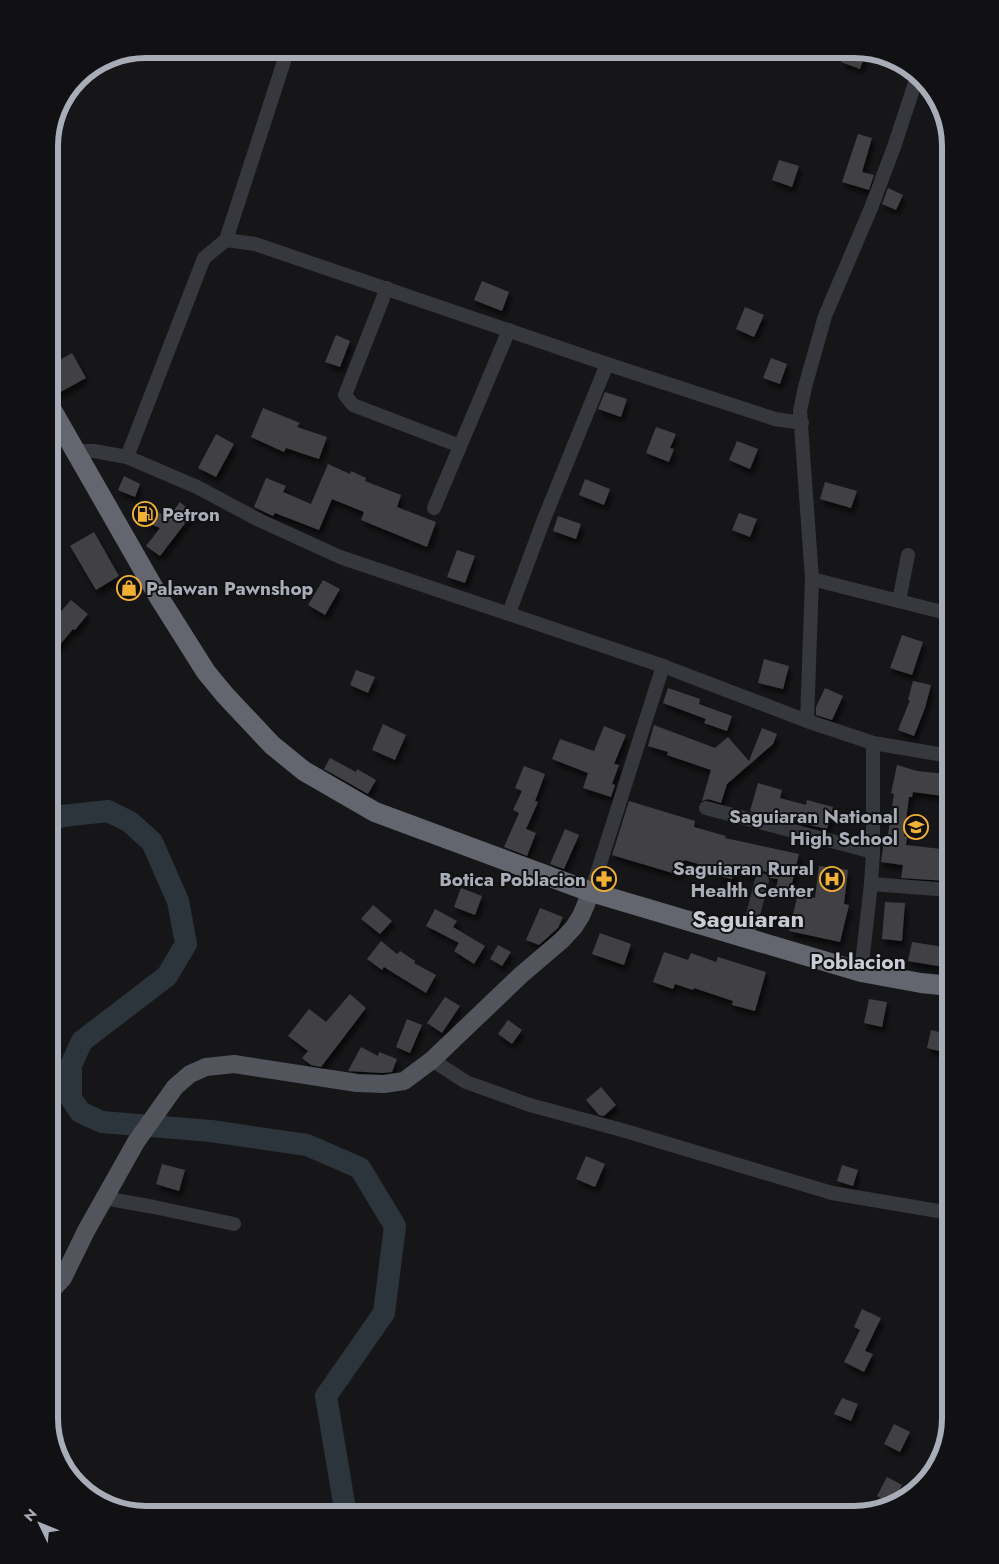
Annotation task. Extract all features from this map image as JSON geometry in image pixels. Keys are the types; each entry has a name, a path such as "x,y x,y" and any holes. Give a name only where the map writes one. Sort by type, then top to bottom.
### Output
{"highway":[{"path":"58,420 160,599 202,665 225,695 272,745 304,771 375,812 591,892 861,972 942,985"}],"main road":[{"path":"58,1283 63,1278 86,1231 136,1142 158,1108 175,1087 190,1074 206,1067 234,1064 357,1083 384,1084 404,1081 432,1060 521,974 562,940 581,916 591,892"}],"street":[{"path":"127,458 204,258 226,240 285,58"},
{"path":"807,721 812,579 800,411 825,316 874,199 894,147 915,83"},
{"path":"226,240 255,244 775,419 802,423"},
{"path":"386,288 345,395 354,405 460,446"},
{"path":"434,508 508,330"},
{"path":"509,613 544,519 607,364"},
{"path":"76,451 94,451 127,458 197,487 259,520 340,557 663,666 807,721 873,743 942,755"},
{"path":"899,601 908,555"},
{"path":"812,579 942,612"},
{"path":"591,892 663,666"},
{"path":"861,972 873,852 873,743"},
{"path":"706,808 873,852"},
{"path":"747,938 762,880"},
{"path":"871,884 942,889"},
{"path":"432,1060 466,1082 530,1105 622,1130 832,1194 942,1212"},
{"path":"104,1198 234,1224"}],"building":[{"path":"843,58 864,58 860,69 841,62"},
{"path":"858,134 872,138 862,172 874,175 869,190 842,182"},
{"path":"779,160 799,166 792,187 772,180"},
{"path":"888,188 903,195 896,210 882,204"},
{"path":"482,281 509,292 502,311 474,300"},
{"path":"745,307 764,315 754,337 736,329"},
{"path":"336,335 350,341 340,367 325,362"},
{"path":"72,353 86,378 58,393 58,361"},
{"path":"771,358 787,364 780,384 763,378"},
{"path":"605,392 627,399 621,417 598,409"},
{"path":"263,408 300,423 297,427 327,437 319,459 286,448 284,452 251,437"},
{"path":"656,427 676,434 670,448 674,449 669,462 646,453"},
{"path":"216,434 234,444 216,477 198,468"},
{"path":"737,441 758,449 750,469 729,460"},
{"path":"328,464 350,474 351,471 366,478 365,481 401,495 397,507 436,522 427,547 361,520 364,512 332,499 319,530 275,513 273,516 254,507 266,478 286,486 283,492 311,504"},
{"path":"124,476 140,484 135,497 118,490"},
{"path":"585,479 610,489 604,505 579,495"},
{"path":"825,482 857,491 851,508 820,499"},
{"path":"180,502 193,513 160,556 146,546 160,528 133,517 139,504 169,517"},
{"path":"739,513 757,519 750,537 732,530"},
{"path":"558,516 581,524 576,539 553,531"},
{"path":"94,532 119,576 96,590 70,546"},
{"path":"457,550 475,556 465,583 447,577"},
{"path":"323,580 340,589 325,615 308,605"},
{"path":"71,600 88,614 58,647 58,615"},
{"path":"902,635 923,642 912,675 890,668"},
{"path":"764,659 789,666 783,689 758,683"},
{"path":"356,670 375,677 368,693 350,685"},
{"path":"913,681 931,685 925,708 914,736 898,730 910,700 908,700"},
{"path":"668,688 700,699 699,704 732,716 727,731 704,723 706,719 663,703"},
{"path":"825,688 843,696 832,720 816,715 816,707"},
{"path":"383,724 406,735 395,760 372,750"},
{"path":"654,725 715,748 728,737 749,761 762,728 777,734 773,744 727,784 721,803 708,799 702,801 711,770 667,755 668,752 648,746"},
{"path":"604,726 626,735 614,764 619,765 612,784 615,785 611,797 583,788 588,773 552,759 560,739 594,751"},
{"path":"330,758 356,772 357,769 376,780 368,794 324,769"},
{"path":"897,765 917,771 942,774 942,796 913,792 912,797 909,797 904,836 907,837 906,845 942,849 942,881 901,878 903,865 881,862 885,834 888,834 894,794 891,793"},
{"path":"524,766 545,774 535,801 538,802 526,829 536,833 527,856 504,847 519,813 513,810 522,791 515,788"},
{"path":"758,783 782,790 780,798 806,805 807,800 833,807 827,829 750,811"},
{"path":"629,801 695,821 694,827 726,836 725,838 799,854 790,892 776,889 778,879 770,878 768,873 764,871 755,874 734,870 732,879 718,876 720,870 684,860 679,875 612,855"},
{"path":"565,829 579,835 564,869 550,864"},
{"path":"819,866 848,870 844,904 849,905 840,942 789,931 798,894 815,898"},
{"path":"461,888 482,896 475,915 454,907"},
{"path":"885,902 905,903 902,941 882,939"},
{"path":"373,905 392,921 380,934 361,919"},
{"path":"540,908 563,917 558,928 539,945 526,940"},
{"path":"435,909 457,921 453,927 485,946 474,964 454,951 459,943 426,926"},
{"path":"600,933 631,944 624,965 592,954"},
{"path":"381,941 397,954 400,951 415,961 414,963 436,975 426,993 384,967 382,970 367,959"},
{"path":"912,942 942,947 942,967 908,961"},
{"path":"498,945 511,952 502,966 490,959"},
{"path":"664,952 688,960 691,953 716,962 718,957 766,972 755,1011 732,1005 733,1001 694,988 693,990 675,984 673,989 653,982"},
{"path":"350,994 366,1008 321,1067 311,1065 302,1058 308,1051 288,1036 309,1009 326,1022"},
{"path":"445,997 460,1006 442,1033 427,1023"},
{"path":"869,999 887,1002 882,1027 864,1023"},
{"path":"407,1019 422,1025 410,1053 396,1047"},
{"path":"508,1020 522,1030 512,1044 498,1034"},
{"path":"931,1030 942,1033 942,1052 927,1048"},
{"path":"361,1047 378,1056 379,1052 397,1059 392,1072 348,1071"},
{"path":"601,1087 616,1105 604,1116 599,1115 586,1100"},
{"path":"586,1156 605,1164 595,1187 576,1179"},
{"path":"162,1164 185,1170 179,1191 156,1184"},
{"path":"842,1165 858,1170 853,1186 837,1181"},
{"path":"862,1309 881,1318 865,1351 873,1354 864,1372 844,1362 860,1330 854,1327"},
{"path":"842,1398 858,1404 851,1421 834,1414"},
{"path":"894,1424 910,1432 900,1452 884,1444"},
{"path":"887,1477 902,1485 897,1494 885,1500 877,1496"}],"waterway":[{"path":"58,818 108,811 130,822 152,842 178,901 186,944 167,976 82,1041 71,1065 71,1098 80,1112 102,1122 211,1131 307,1145 360,1168 395,1226 384,1313 326,1396 344,1506"}],"place":[{"name":"Petron","path":"145,514"},
{"name":"Palawan Pawnshop","path":"129,588"},
{"name":"Saguiaran National High School","path":"916,827"},
{"name":"Botica Poblacion","path":"604,879"},
{"name":"Saguiaran Rural Health Center","path":"832,879"}],"district":[{"name":"Saguiaran","path":"748,919"},
{"name":"Poblacion","path":"858,962"}]}
